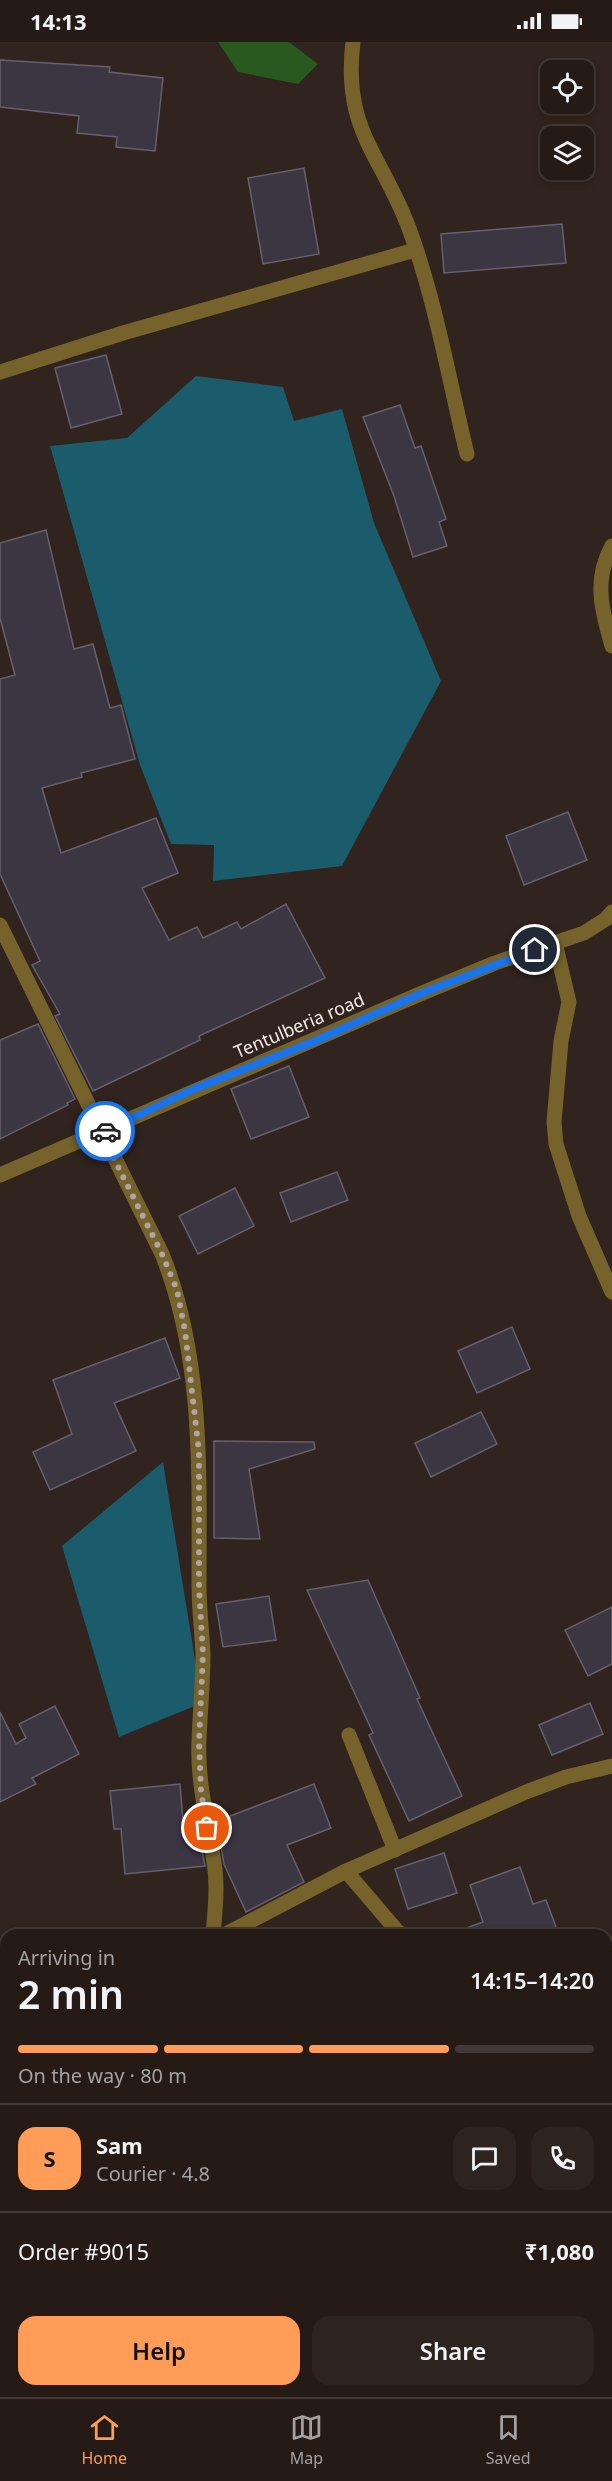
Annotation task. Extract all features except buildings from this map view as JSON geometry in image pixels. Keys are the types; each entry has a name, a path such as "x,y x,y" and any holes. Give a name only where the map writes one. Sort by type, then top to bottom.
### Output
{"street":[{"path":"353,42 349,72 353,107 369,150 410,230 467,453"},
{"path":"0,372 123,333 415,250"},
{"path":"612,546 603,562 599,588 612,646"},
{"name":"Tentulberia road","path":"0,1175 101,1133 194,1089 313,1042 420,994 495,963 584,933 610,921"},
{"path":"0,925 162,1254 177,1290 193,1386 199,1452 199,1588 203,1654 199,1742 201,1791 215,1864 213,1929"},
{"path":"555,943 569,1002 561,1041 554,1122 556,1144 579,1216 612,1292"},
{"path":"349,1735 395,1850"},
{"path":"235,1929 346,1871 526,1792 566,1777 612,1766"},
{"path":"346,1871 395,1929"}],"green space":[{"path":"218,42 289,42 318,64 298,84 238,72"}],"water":[{"path":"196,376 283,387 294,421 342,409 374,523 441,681 342,866 213,881 214,845 171,844 140,765 50,446 127,438"},
{"path":"163,1462 202,1703 119,1737 62,1546"}],"way so far":[{"path":"105,1131 101,1133 162,1254 177,1290 185,1331 199,1452 201,1527 199,1588 203,1654 199,1742 201,1791 207,1828"}],"route":[{"path":"105,1131 194,1089 313,1042 495,963 535,950"}]}
